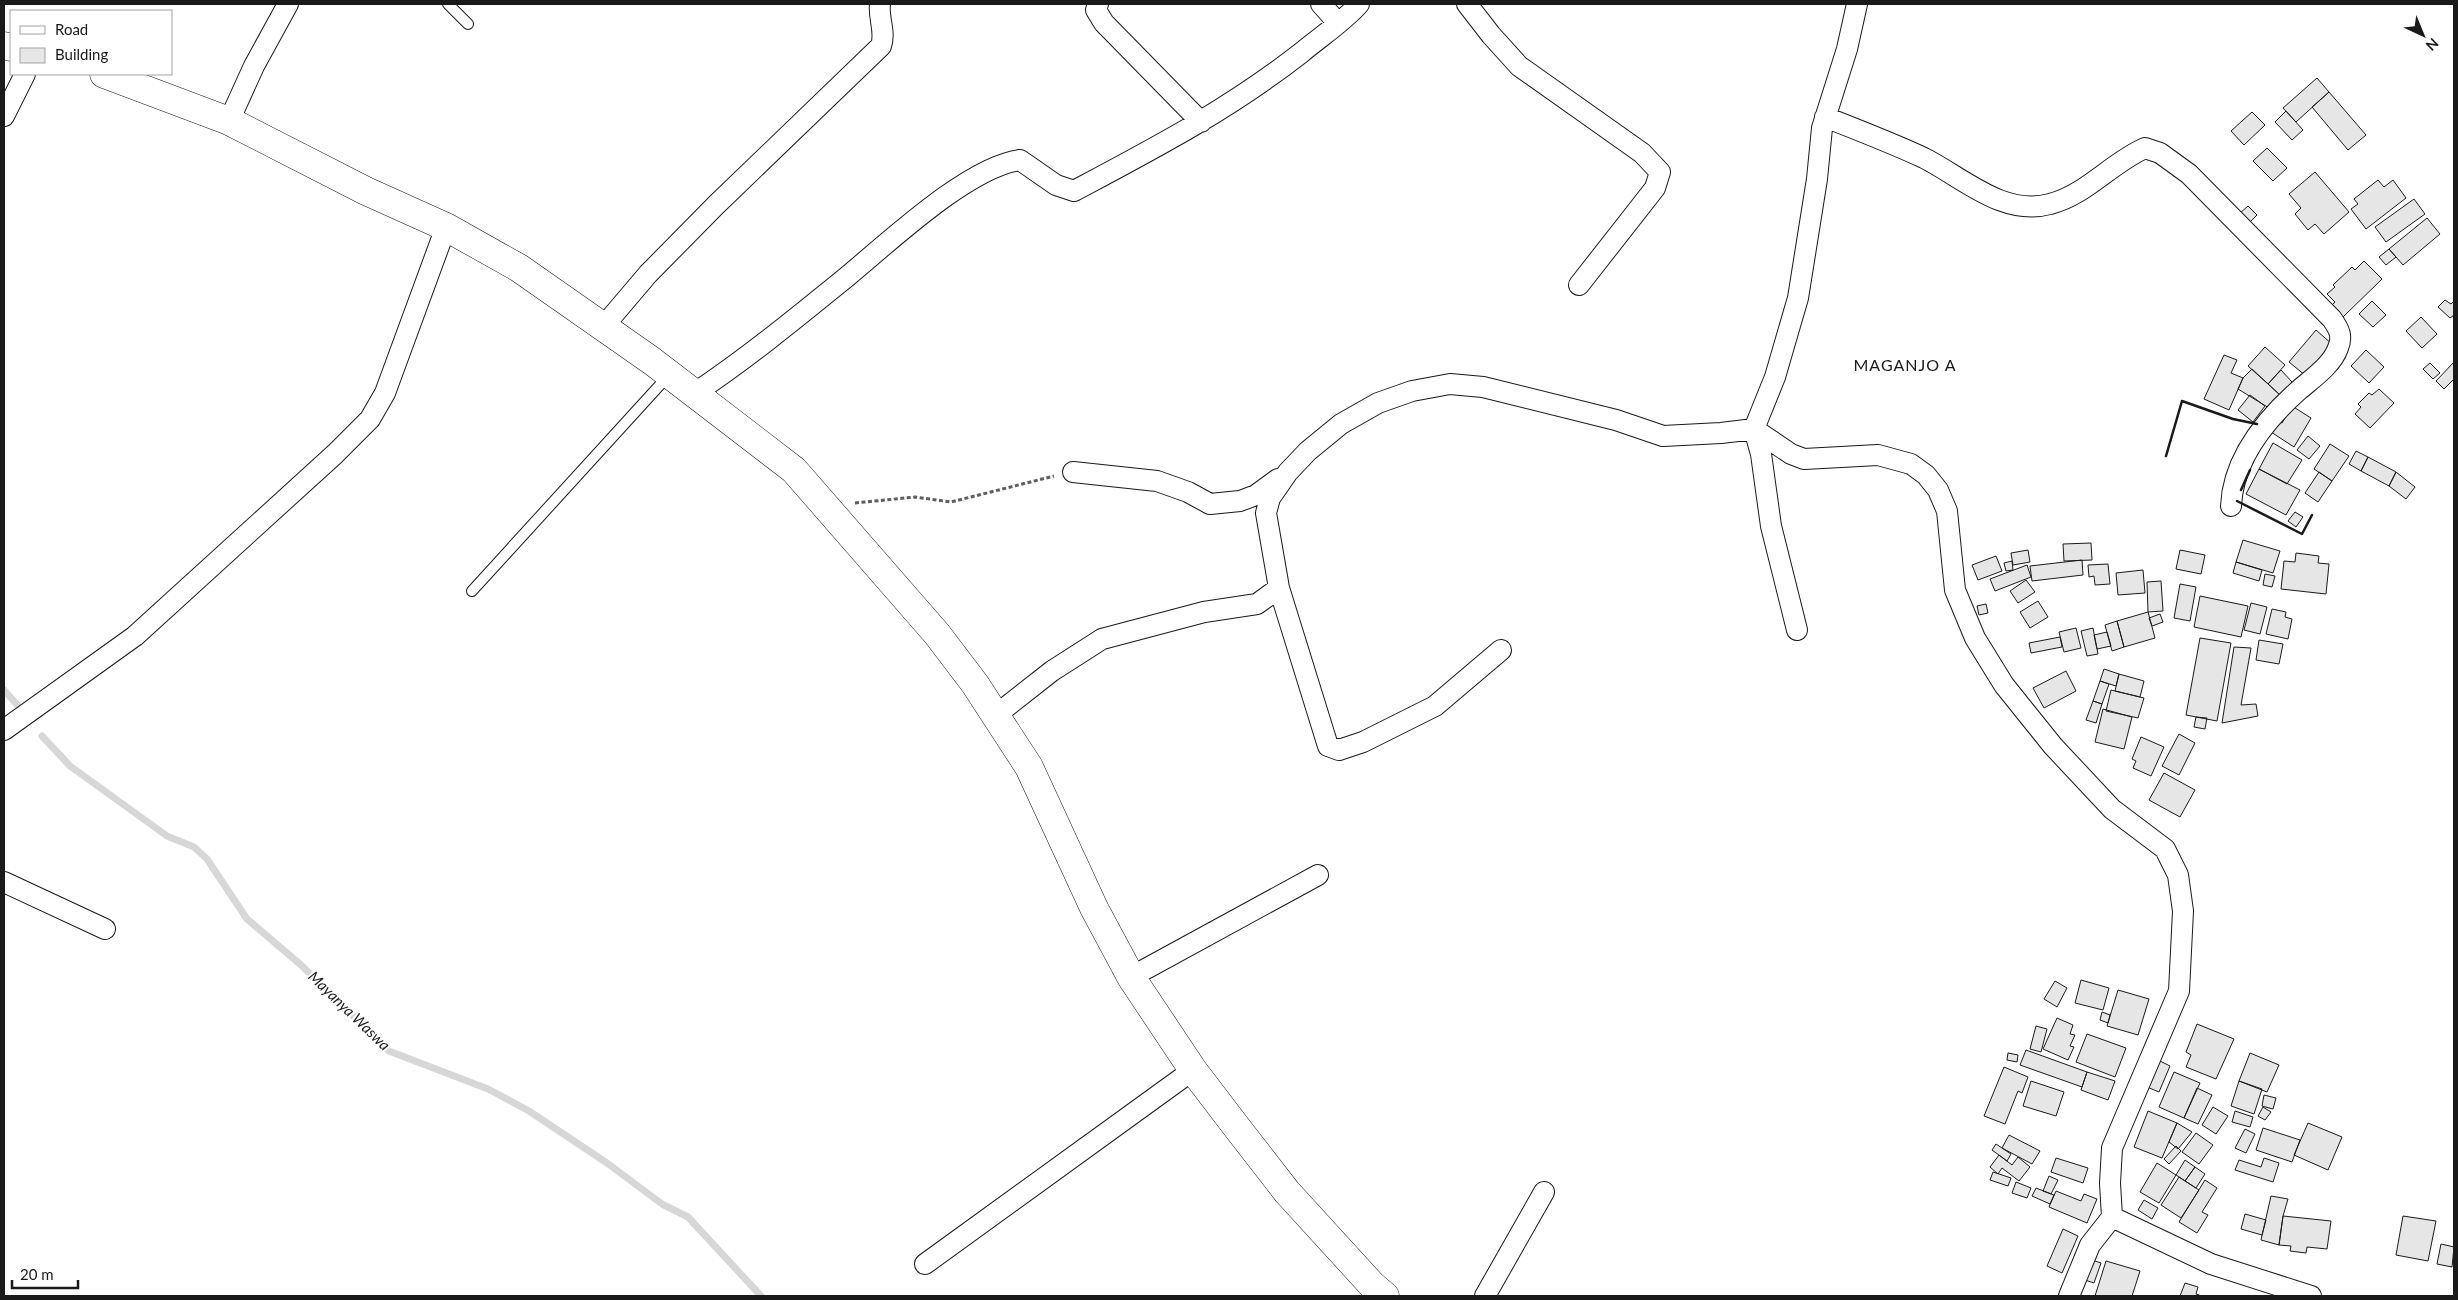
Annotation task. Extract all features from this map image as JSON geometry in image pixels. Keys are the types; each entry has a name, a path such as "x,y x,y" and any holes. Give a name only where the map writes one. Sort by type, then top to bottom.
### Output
{"street":[{"path":"229,122 254,66 288,4"},
{"path":"602,327 648,274 702,219 882,46 884,38 879,14 880,4"},
{"path":"1098,4 1096,10 1104,23 1201,122"},
{"path":"1321,4 1338,23"},
{"path":"694,393 730,369 905,228 961,186 990,168 1008,161 1020,160 1056,185 1074,191 1201,122 1259,86 1359,4"},
{"path":"1467,4 1519,66 1642,153 1660,172 1655,188 1579,285"},
{"path":"1797,630 1771,526 1761,454 1754,429 1775,377 1798,298 1817,179 1822,128 1847,49 1857,4"},
{"path":"4,116 24,75"},
{"path":"107,75 229,122 366,191 446,226 519,268 670,375 794,470 937,634 996,715 1029,767 1094,908 1131,977 1193,1070 1287,1192 1374,1293"},
{"path":"1825,116 1924,159 1989,196 2023,206 2049,205 2072,195 2106,174 2130,155 2144,148 2160,153 2190,174 2332,319 2340,330 2338,349 2327,366 2293,395 2262,428 2248,450 2232,486 2231,506"},
{"path":"4,730 135,636 335,454 370,419 385,393 446,226"},
{"path":"1501,650 1435,706 1363,742 1339,750 1328,746 1279,588 1266,513 1270,498 1288,472 1308,451 1341,424 1378,403 1412,391 1450,384 1483,387 1616,420 1663,436 1754,429 1791,454 1804,459 1878,455 1911,464 1926,476 1938,490 1946,511 1955,590 1974,638 2004,685 2053,746 2112,809 2165,849 2178,875 2183,911 2179,991 2112,1148 2110,1183 2112,1218 2090,1245 2069,1296"},
{"path":"1073,472 1157,481 1188,492 1210,504 1240,501 1256,495 1288,472"},
{"path":"996,715 1052,671 1102,639 1204,612 1258,604 1279,588"},
{"path":"1131,977 1318,875"},
{"path":"4,882 104,929"},
{"path":"925,1264 1193,1070"},
{"path":"1485,1296 1544,1192"},
{"path":"2112,1218 2211,1264 2311,1296"}],"lane":[{"path":"448,4 468,24"},
{"path":"472,592 670,375"}],"path":[{"path":"824,505 915,496 951,502 1073,472"}],"building":[{"path":"2317,78 2329,92 2296,122 2283,108"},
{"path":"2329,92 2366,135 2348,150 2312,107"},
{"path":"2286,111 2303,130 2292,140 2275,122"},
{"path":"2252,112 2265,125 2244,145 2231,131"},
{"path":"2267,148 2287,168 2273,181 2253,161"},
{"path":"2315,172 2349,212 2324,234 2315,224 2308,230 2295,214 2301,208 2289,194"},
{"path":"2378,180 2384,187 2393,180 2406,198 2366,229 2351,209 2358,204 2354,199"},
{"path":"2414,199 2425,214 2386,242 2375,227"},
{"path":"2248,206 2257,215 2248,224 2239,214"},
{"path":"2427,218 2440,234 2403,265 2389,249"},
{"path":"2389,249 2396,257 2386,265 2379,257"},
{"path":"2364,261 2382,279 2343,317 2331,306 2335,302 2327,294 2335,287 2333,285 2352,267 2355,270"},
{"path":"2445,300 2451,304 2454,301 2454,315 2450,318 2438,307"},
{"path":"2372,301 2386,315 2373,327 2359,314"},
{"path":"2421,317 2437,334 2422,348 2406,331"},
{"path":"2316,330 2333,345 2306,376 2289,362"},
{"path":"2265,347 2285,365 2268,384 2248,366"},
{"path":"2366,350 2384,367 2369,383 2351,366"},
{"path":"2224,355 2237,360 2231,373 2243,378 2229,410 2204,399"},
{"path":"2454,362 2454,379 2444,389 2436,381"},
{"path":"2430,363 2440,373 2433,379 2423,369"},
{"path":"2252,369 2280,395 2269,408 2238,389 2243,378"},
{"path":"2281,370 2292,382 2280,395 2268,384"},
{"path":"2379,389 2394,403 2370,428 2355,414 2361,407 2358,404 2369,393 2372,395"},
{"path":"2250,395 2265,406 2253,422 2238,410"},
{"path":"2292,406 2311,418 2294,447 2271,432 2278,421 2282,423"},
{"path":"2308,436 2320,446 2309,459 2297,450"},
{"path":"2273,443 2302,460 2287,484 2259,469"},
{"path":"2330,444 2349,456 2332,481 2314,469"},
{"path":"2356,451 2368,457 2361,471 2349,464"},
{"path":"2368,457 2396,472 2389,486 2361,471"},
{"path":"2259,469 2300,490 2286,515 2246,494"},
{"path":"2319,472 2332,481 2318,502 2305,493"},
{"path":"2396,472 2415,487 2406,499 2389,486"},
{"path":"2295,512 2303,517 2296,527 2288,521"},
{"path":"2243,540 2280,551 2273,573 2236,562"},
{"path":"2091,543 2092,560 2064,561 2063,544"},
{"path":"2028,550 2030,562 2013,565 2011,553"},
{"path":"2180,550 2205,555 2201,574 2176,569"},
{"path":"2296,553 2319,556 2318,563 2329,564 2326,594 2281,589 2284,561 2295,562"},
{"path":"1996,556 2002,571 1978,580 1972,565"},
{"path":"2082,560 2083,575 2032,581 2030,566"},
{"path":"2012,561 2013,570 2006,571 2004,563"},
{"path":"2236,562 2262,570 2259,581 2233,573"},
{"path":"2108,564 2110,584 2095,585 2094,576 2089,577 2088,565"},
{"path":"2027,565 2031,577 1995,591 1990,579"},
{"path":"2143,570 2145,593 2118,595 2116,573"},
{"path":"2265,574 2275,576 2272,587 2263,585"},
{"path":"2026,580 2035,592 2018,603 2010,591"},
{"path":"2161,581 2163,611 2148,612 2147,582"},
{"path":"2180,584 2196,587 2190,621 2174,618"},
{"path":"2200,596 2248,606 2241,637 2194,627"},
{"path":"2038,601 2048,617 2030,628 2020,612"},
{"path":"2251,603 2267,607 2260,634 2244,630"},
{"path":"1986,604 1988,613 1979,615 1977,606"},
{"path":"2272,609 2286,612 2285,617 2292,619 2288,639 2266,634"},
{"path":"2148,612 2155,638 2124,647 2117,621"},
{"path":"2160,614 2163,622 2152,626 2149,618"},
{"path":"2117,621 2124,647 2112,651 2105,625"},
{"path":"2076,628 2081,648 2064,652 2059,632"},
{"path":"2093,628 2098,654 2087,656 2081,631"},
{"path":"2107,632 2111,646 2097,649 2094,635"},
{"path":"2060,637 2062,647 2031,653 2029,643"},
{"path":"2200,638 2231,643 2217,721 2186,715"},
{"path":"2259,640 2283,644 2279,664 2256,660"},
{"path":"2234,647 2251,648 2241,705 2256,704 2258,716 2222,723"},
{"path":"2104,669 2119,674 2116,686 2100,681"},
{"path":"2066,671 2076,691 2044,708 2033,688"},
{"path":"2119,674 2144,681 2140,697 2115,691"},
{"path":"2100,681 2109,684 2102,704 2093,701"},
{"path":"2111,690 2144,698 2138,718 2106,711"},
{"path":"2093,701 2102,704 2096,723 2086,720"},
{"path":"2103,709 2132,717 2124,749 2095,742"},
{"path":"2196,717 2207,718 2205,729 2194,727"},
{"path":"2179,734 2195,743 2179,775 2162,766"},
{"path":"2141,737 2164,747 2151,776 2133,768 2136,761 2132,759"},
{"path":"2164,773 2195,790 2180,817 2149,800"},
{"path":"2081,980 2109,988 2103,1010 2075,1003"},
{"path":"2055,981 2067,988 2057,1007 2044,999"},
{"path":"2118,990 2149,999 2138,1035 2107,1026"},
{"path":"2102,1012 2110,1015 2108,1023 2100,1020"},
{"path":"2057,1018 2073,1025 2070,1034 2075,1035 2070,1046 2074,1047 2068,1060 2043,1049"},
{"path":"2197,1024 2234,1039 2216,1079 2186,1067 2191,1055 2186,1052"},
{"path":"2036,1026 2047,1029 2041,1052 2030,1049"},
{"path":"2087,1034 2126,1048 2115,1077 2076,1062"},
{"path":"2026,1050 2087,1072 2082,1087 2020,1065"},
{"path":"2008,1053 2018,1055 2017,1062 2007,1060"},
{"path":"2250,1053 2279,1065 2267,1092 2239,1081"},
{"path":"2158,1060 2170,1066 2159,1092 2147,1087"},
{"path":"2004,1067 2028,1077 2022,1093 2018,1091 2005,1124 1984,1116"},
{"path":"2087,1072 2115,1081 2108,1100 2081,1090"},
{"path":"2174,1072 2200,1083 2184,1118 2159,1107"},
{"path":"2031,1081 2064,1092 2056,1116 2023,1106"},
{"path":"2239,1081 2262,1089 2254,1114 2231,1106"},
{"path":"2197,1088 2212,1095 2198,1124 2184,1118"},
{"path":"2264,1095 2276,1098 2273,1109 2262,1106"},
{"path":"2213,1107 2228,1116 2216,1134 2202,1125"},
{"path":"2263,1107 2271,1112 2265,1120 2258,1116"},
{"path":"2148,1111 2177,1123 2162,1158 2134,1147"},
{"path":"2235,1111 2253,1117 2250,1127 2232,1122"},
{"path":"2177,1123 2192,1132 2178,1149 2169,1142"},
{"path":"2308,1123 2342,1137 2328,1170 2294,1155"},
{"path":"2263,1128 2300,1140 2292,1162 2256,1150"},
{"path":"2245,1129 2255,1134 2246,1153 2235,1148"},
{"path":"2196,1133 2213,1145 2199,1164 2182,1152"},
{"path":"2009,1135 2040,1151 2032,1164 2002,1148"},
{"path":"1996,1144 2011,1154 2007,1161 1992,1150"},
{"path":"2176,1146 2181,1151 2169,1164 2164,1159"},
{"path":"1999,1155 2012,1165 2018,1157 2030,1167 2019,1181 2002,1168 1998,1174 1990,1167"},
{"path":"2056,1158 2088,1168 2083,1183 2051,1172"},
{"path":"2264,1158 2279,1163 2273,1182 2235,1170 2239,1160 2261,1167"},
{"path":"2185,1160 2195,1167 2185,1181 2176,1175"},
{"path":"2157,1163 2176,1175 2159,1203 2140,1192"},
{"path":"2195,1167 2205,1174 2196,1188 2185,1181"},
{"path":"1993,1172 2011,1178 2008,1186 1990,1180"},
{"path":"2049,1176 2058,1180 2051,1194 2043,1191"},
{"path":"2179,1177 2199,1190 2181,1218 2161,1205"},
{"path":"2205,1180 2217,1188 2202,1212 2208,1215 2197,1233 2179,1222"},
{"path":"2016,1182 2031,1188 2027,1198 2012,1193"},
{"path":"2036,1188 2054,1195 2050,1204 2032,1196"},
{"path":"2056,1191 2081,1201 2084,1194 2097,1199 2087,1223 2049,1207"},
{"path":"2271,1196 2288,1199 2283,1216 2279,1245 2261,1240"},
{"path":"2144,1200 2158,1208 2152,1219 2138,1210"},
{"path":"2245,1214 2266,1220 2262,1235 2241,1229"},
{"path":"2283,1216 2331,1221 2327,1249 2307,1247 2306,1253 2290,1251 2291,1246 2279,1245"},
{"path":"2403,1216 2436,1221 2428,1261 2396,1255"},
{"path":"2063,1229 2078,1236 2062,1273 2047,1266"},
{"path":"2441,1244 2454,1247 2452,1267 2437,1264"},
{"path":"2092,1260 2101,1263 2094,1283 2085,1280"},
{"path":"2106,1261 2140,1271 2132,1296 2095,1296"},
{"path":"2185,1283 2198,1287 2196,1294 2202,1296 2180,1296"}],"waterway":[{"name":"Mayanya Waswa","path":"4,690 20,708"},
{"name":"Mayanya Waswa","path":"42,736 70,766 167,836 194,847 207,859 247,919 301,965 389,1051 488,1089 529,1111 607,1163 662,1204 688,1217 761,1296"}],"wall":[{"path":"2166,456 2182,401 2233,419 2257,424"},
{"path":"2241,490 2250,470"},
{"path":"2237,501 2302,534 2312,515"}],"district":[{"name":"MAGANJO A","path":"1905,365"}]}
